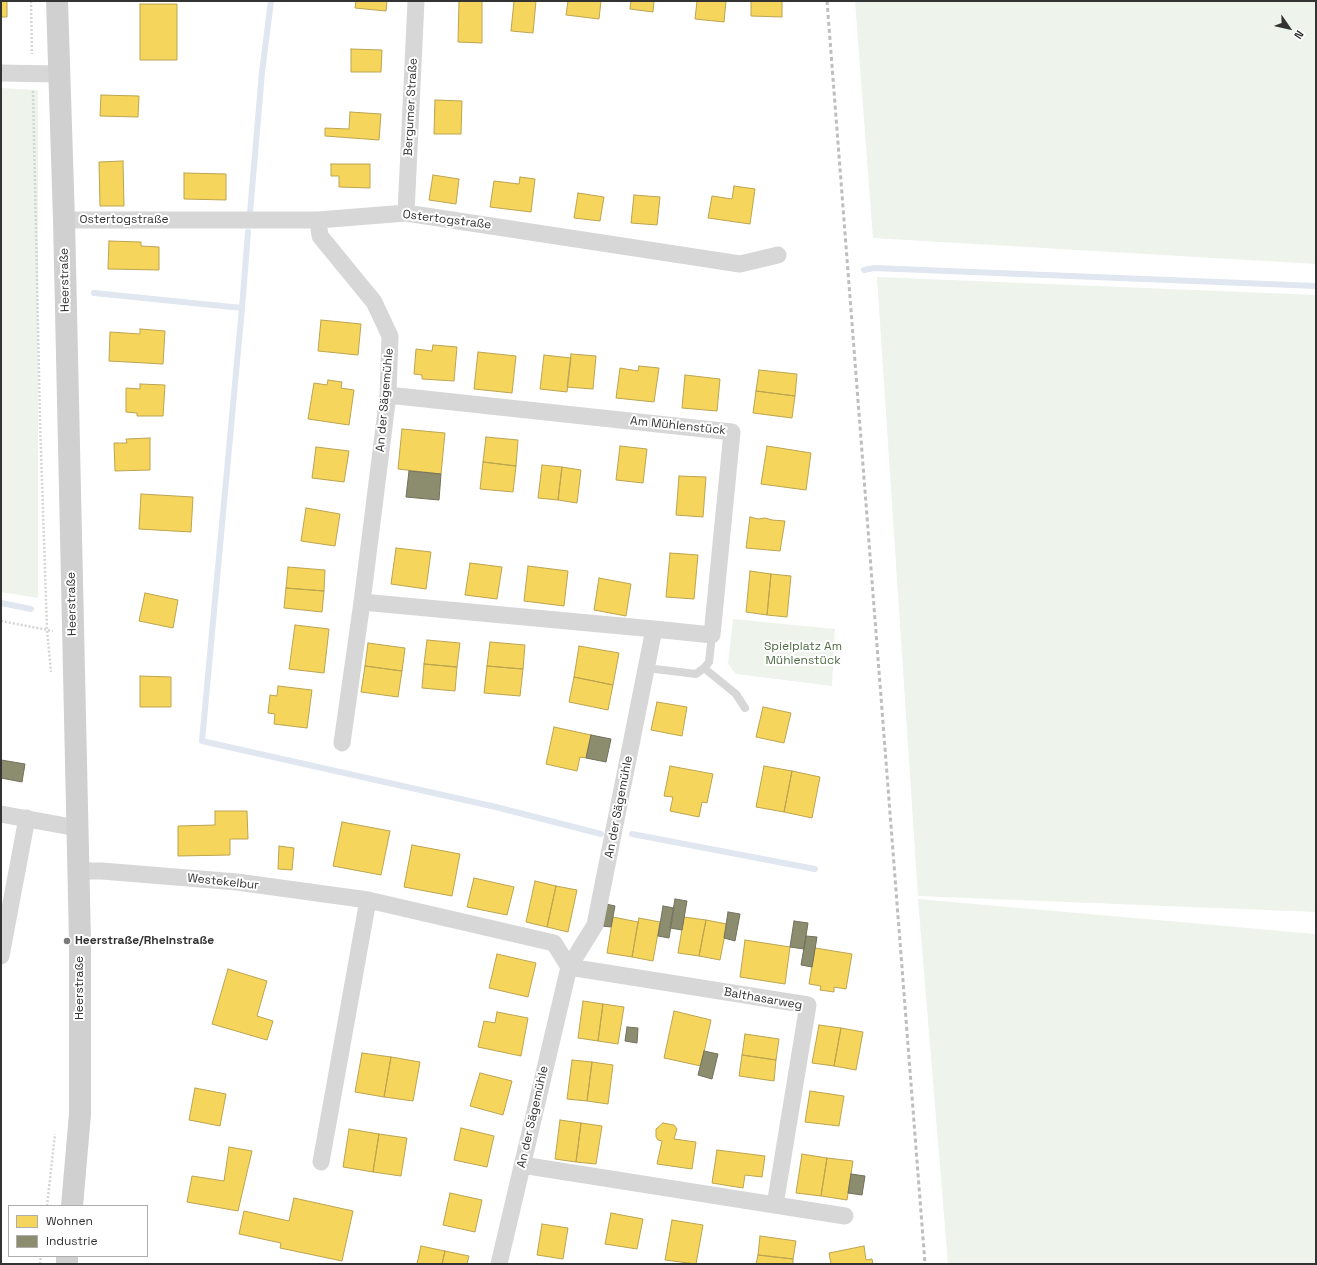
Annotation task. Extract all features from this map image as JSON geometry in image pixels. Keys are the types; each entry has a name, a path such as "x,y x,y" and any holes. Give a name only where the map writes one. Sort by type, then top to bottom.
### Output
{"street":[{"name":"Heerstraße","path":"57,1 64,220 80,942 80,1114 72,1205"},
{"name":"Bergumer Straße","path":"406,213 416,1"},
{"path":"1,73 32,75 59,74"},
{"name":"Ostertogstraße","path":"64,220 318,220 406,213 740,264 778,255"},
{"name":"An der Sägemühle","path":"318,220 320,236 374,302 390,336 388,395 362,602 342,744"},
{"name":"Am Mühlenstück","path":"388,395 732,432 712,635"},
{"path":"362,602 712,635"},
{"name":"An der Sägemühle","path":"499,1264 568,967 595,925 654,629"},
{"path":"1,814 77,828"},
{"path":"1,956 27,818"},
{"name":"Westekelbur","path":"78,871 102,871 237,882 368,900 554,944 568,967"},
{"path":"321,1162 368,900"},
{"name":"Balthasarweg","path":"568,967 808,1005 775,1205"},
{"path":"522,1164 845,1216"}],"lane":[{"path":"647,668 696,674 709,662 712,635"},
{"path":"704,668 736,694 745,708"}],"path":[{"path":"31,1 40,420 47,630 51,677"},
{"path":"1,621 73,634"}],"green space":[{"path":"855,1 1316,1 1316,264 873,238"},
{"path":"1,88 38,90 38,598 1,592"},
{"path":"877,277 1316,295 1316,912 918,896"},
{"name":"Spielplatz Am Mühlenstück","path":"733,619 835,629 832,686 736,674 728,664"},
{"path":"918,899 1316,934 1316,1264 948,1264"}],"building: Wohnen":[{"path":"1,1 7,1 7,17 1,17"},
{"path":"356,1 387,1 386,11 355,8"},
{"path":"459,1 482,1 482,43 458,42"},
{"path":"514,1 536,1 533,33 511,31"},
{"path":"568,1 601,1 599,19 566,15"},
{"path":"631,1 654,1 653,12 630,9"},
{"path":"697,1 726,1 724,22 695,19"},
{"path":"751,1 782,1 782,17 751,16"},
{"path":"140,4 177,4 177,60 140,60"},
{"path":"351,49 382,50 381,72 351,72"},
{"path":"101,95 139,96 138,117 100,116"},
{"path":"435,100 462,101 461,134 434,134"},
{"path":"350,112 381,114 379,140 325,136 325,128 349,129"},
{"path":"123,161 124,206 100,206 99,162"},
{"path":"331,164 370,164 370,188 339,187 339,176 331,176"},
{"path":"184,173 226,174 226,200 184,199"},
{"path":"433,175 459,179 456,204 429,200"},
{"path":"520,177 535,179 531,212 490,207 494,181 519,184"},
{"path":"734,186 755,189 750,224 708,218 712,196 732,199"},
{"path":"578,193 604,197 600,221 574,218"},
{"path":"634,195 660,197 657,225 631,223"},
{"path":"109,241 141,242 141,246 159,247 159,270 108,269"},
{"path":"321,320 361,324 358,355 318,351"},
{"path":"140,329 165,331 163,364 109,361 110,332 140,334"},
{"path":"433,345 457,347 454,381 422,379 422,375 414,374 416,349 432,351"},
{"path":"478,352 516,356 512,393 474,389"},
{"path":"571,354 596,356 593,389 567,387"},
{"path":"544,355 571,358 567,392 540,389"},
{"path":"639,366 659,368 654,402 616,398 620,368 638,371"},
{"path":"759,370 797,374 795,396 756,391"},
{"path":"685,375 720,379 717,411 682,408"},
{"path":"328,380 342,382 341,388 354,390 349,425 308,419 314,383 327,385"},
{"path":"140,384 165,385 163,416 137,416 137,413 126,412 126,388 140,389"},
{"path":"756,391 795,396 792,418 753,413"},
{"path":"402,429 445,433 441,474 398,469"},
{"path":"486,437 518,440 516,466 483,462"},
{"path":"150,438 150,470 115,471 114,443 127,443 126,439"},
{"path":"620,446 647,449 643,483 616,480"},
{"path":"767,446 811,453 806,490 761,484"},
{"path":"316,447 349,451 344,482 312,478"},
{"path":"483,462 516,466 513,492 480,489"},
{"path":"542,465 562,467 558,500 538,498"},
{"path":"562,467 581,470 577,503 558,500"},
{"path":"679,476 706,477 703,517 676,515"},
{"path":"141,494 193,497 191,532 139,529"},
{"path":"306,508 340,514 335,546 301,541"},
{"path":"750,517 785,521 780,551 746,548"},
{"path":"396,548 431,552 426,589 391,584"},
{"path":"670,553 698,555 694,599 666,597"},
{"path":"470,563 502,567 497,599 465,595"},
{"path":"528,566 568,571 564,606 524,601"},
{"path":"288,567 325,570 324,591 286,588"},
{"path":"750,571 771,574 767,615 746,612"},
{"path":"771,574 791,576 787,617 767,615"},
{"path":"599,578 631,584 626,616 594,610"},
{"path":"286,588 324,591 322,612 284,608"},
{"path":"145,593 178,600 173,628 139,621"},
{"path":"295,625 329,629 324,673 289,669"},
{"path":"427,640 460,643 457,667 424,664"},
{"path":"490,642 525,645 523,669 487,666"},
{"path":"368,643 405,648 402,671 365,666"},
{"path":"579,646 619,653 613,685 574,677"},
{"path":"424,664 457,667 455,691 422,688"},
{"path":"365,666 402,671 398,697 361,692"},
{"path":"487,666 523,669 520,696 484,693"},
{"path":"140,676 171,677 171,707 140,707"},
{"path":"574,677 613,685 608,710 569,702"},
{"path":"278,686 312,690 307,728 274,724 275,714 268,713 270,695 277,696"},
{"path":"657,702 687,707 682,736 651,730"},
{"path":"763,707 791,713 784,743 756,737"},
{"path":"554,727 591,735 586,758 580,757 577,771 546,764"},
{"path":"670,766 713,774 707,803 702,802 699,817 670,811 673,797 664,796"},
{"path":"764,766 792,771 784,812 756,807"},
{"path":"792,771 820,777 812,818 784,812"},
{"path":"215,811 247,811 248,839 230,839 230,855 178,856 178,826 215,825"},
{"path":"342,822 390,831 381,875 333,866"},
{"path":"412,845 460,854 452,896 404,887"},
{"path":"279,846 294,848 292,870 278,869"},
{"path":"474,878 514,887 507,915 467,907"},
{"path":"535,881 556,886 547,927 526,922"},
{"path":"556,886 577,890 568,932 547,927"},
{"path":"613,917 638,922 632,957 607,953"},
{"path":"684,917 706,920 699,956 678,953"},
{"path":"639,918 660,922 653,961 632,957"},
{"path":"706,920 727,924 720,960 699,956"},
{"path":"745,940 790,947 785,984 740,977"},
{"path":"815,948 852,954 846,989 834,987 834,992 820,990 821,986 809,984"},
{"path":"497,954 536,963 528,997 489,988"},
{"path":"228,969 267,981 257,1016 273,1021 267,1040 212,1024"},
{"path":"583,1001 603,1004 598,1041 578,1038"},
{"path":"603,1004 624,1007 618,1044 598,1041"},
{"path":"674,1011 711,1020 701,1066 664,1058"},
{"path":"497,1012 528,1018 521,1056 478,1047 484,1021 495,1023"},
{"path":"819,1025 841,1028 834,1066 812,1063"},
{"path":"841,1028 863,1032 856,1070 834,1066"},
{"path":"745,1034 779,1039 776,1060 742,1055"},
{"path":"362,1053 391,1057 384,1097 355,1092"},
{"path":"742,1055 776,1060 774,1081 739,1076"},
{"path":"391,1057 420,1062 413,1101 384,1097"},
{"path":"572,1060 592,1062 587,1101 567,1099"},
{"path":"592,1062 613,1065 608,1104 587,1101"},
{"path":"480,1073 512,1081 503,1115 470,1106"},
{"path":"195,1088 226,1094 220,1126 189,1120"},
{"path":"810,1091 844,1096 839,1126 805,1122"},
{"path":"560,1120 581,1123 576,1162 555,1159"},
{"path":"581,1123 602,1126 596,1164 576,1162"},
{"path":"663,1123 674,1125 677,1129 674,1139 696,1142 692,1169 657,1164 662,1141 658,1140 656,1137 656,1129"},
{"path":"461,1128 494,1136 487,1167 454,1160"},
{"path":"349,1129 379,1134 373,1172 343,1167"},
{"path":"379,1134 407,1138 401,1176 373,1172"},
{"path":"229,1147 252,1151 238,1211 187,1202 192,1176 224,1181"},
{"path":"717,1150 765,1156 762,1177 745,1175 743,1188 712,1183"},
{"path":"802,1154 827,1158 821,1196 796,1193"},
{"path":"827,1158 853,1161 847,1200 821,1196"},
{"path":"450,1193 482,1200 475,1232 443,1225"},
{"path":"294,1198 353,1211 342,1261 280,1248 281,1243 239,1234 244,1211 289,1221"},
{"path":"611,1213 643,1219 637,1249 605,1244"},
{"path":"672,1220 703,1225 696,1264 665,1260"},
{"path":"542,1224 568,1228 563,1259 537,1255"},
{"path":"760,1236 796,1241 793,1259 758,1255"},
{"path":"421,1246 445,1251 442,1264 417,1264"},
{"path":"864,1246 866,1260 872,1259 873,1264 831,1264 829,1253"},
{"path":"445,1251 469,1256 467,1264 442,1264"},
{"path":"758,1255 793,1259 793,1264 756,1264"}],"building: Industrie":[{"path":"409,471 441,474 439,500 406,497"},
{"path":"591,735 611,739 606,762 586,758"},
{"path":"1,760 25,764 22,782 1,778"},
{"path":"675,899 687,901 682,930 670,928"},
{"path":"606,904 615,906 611,927 602,926"},
{"path":"663,906 674,908 669,938 658,936"},
{"path":"728,912 740,914 735,941 724,938"},
{"path":"794,921 808,923 804,949 790,947"},
{"path":"806,936 817,937 812,967 801,965"},
{"path":"627,1027 638,1028 637,1043 625,1041"},
{"path":"704,1051 718,1054 712,1079 698,1075"},
{"path":"851,1174 865,1176 862,1195 848,1193"}],"waterway":[{"path":"250,213 262,72 271,1"},
{"path":"242,308 248,232"},
{"path":"864,270 874,268 1316,286"},
{"path":"94,293 242,308 202,741 496,807 601,834"},
{"path":"1,603 31,609"},
{"path":"632,834 815,869"}],"railway":[{"path":"827,1 925,1264"}],"place":[{"name":"Heerstraße/Rheinstraße","path":"67,941"}]}
